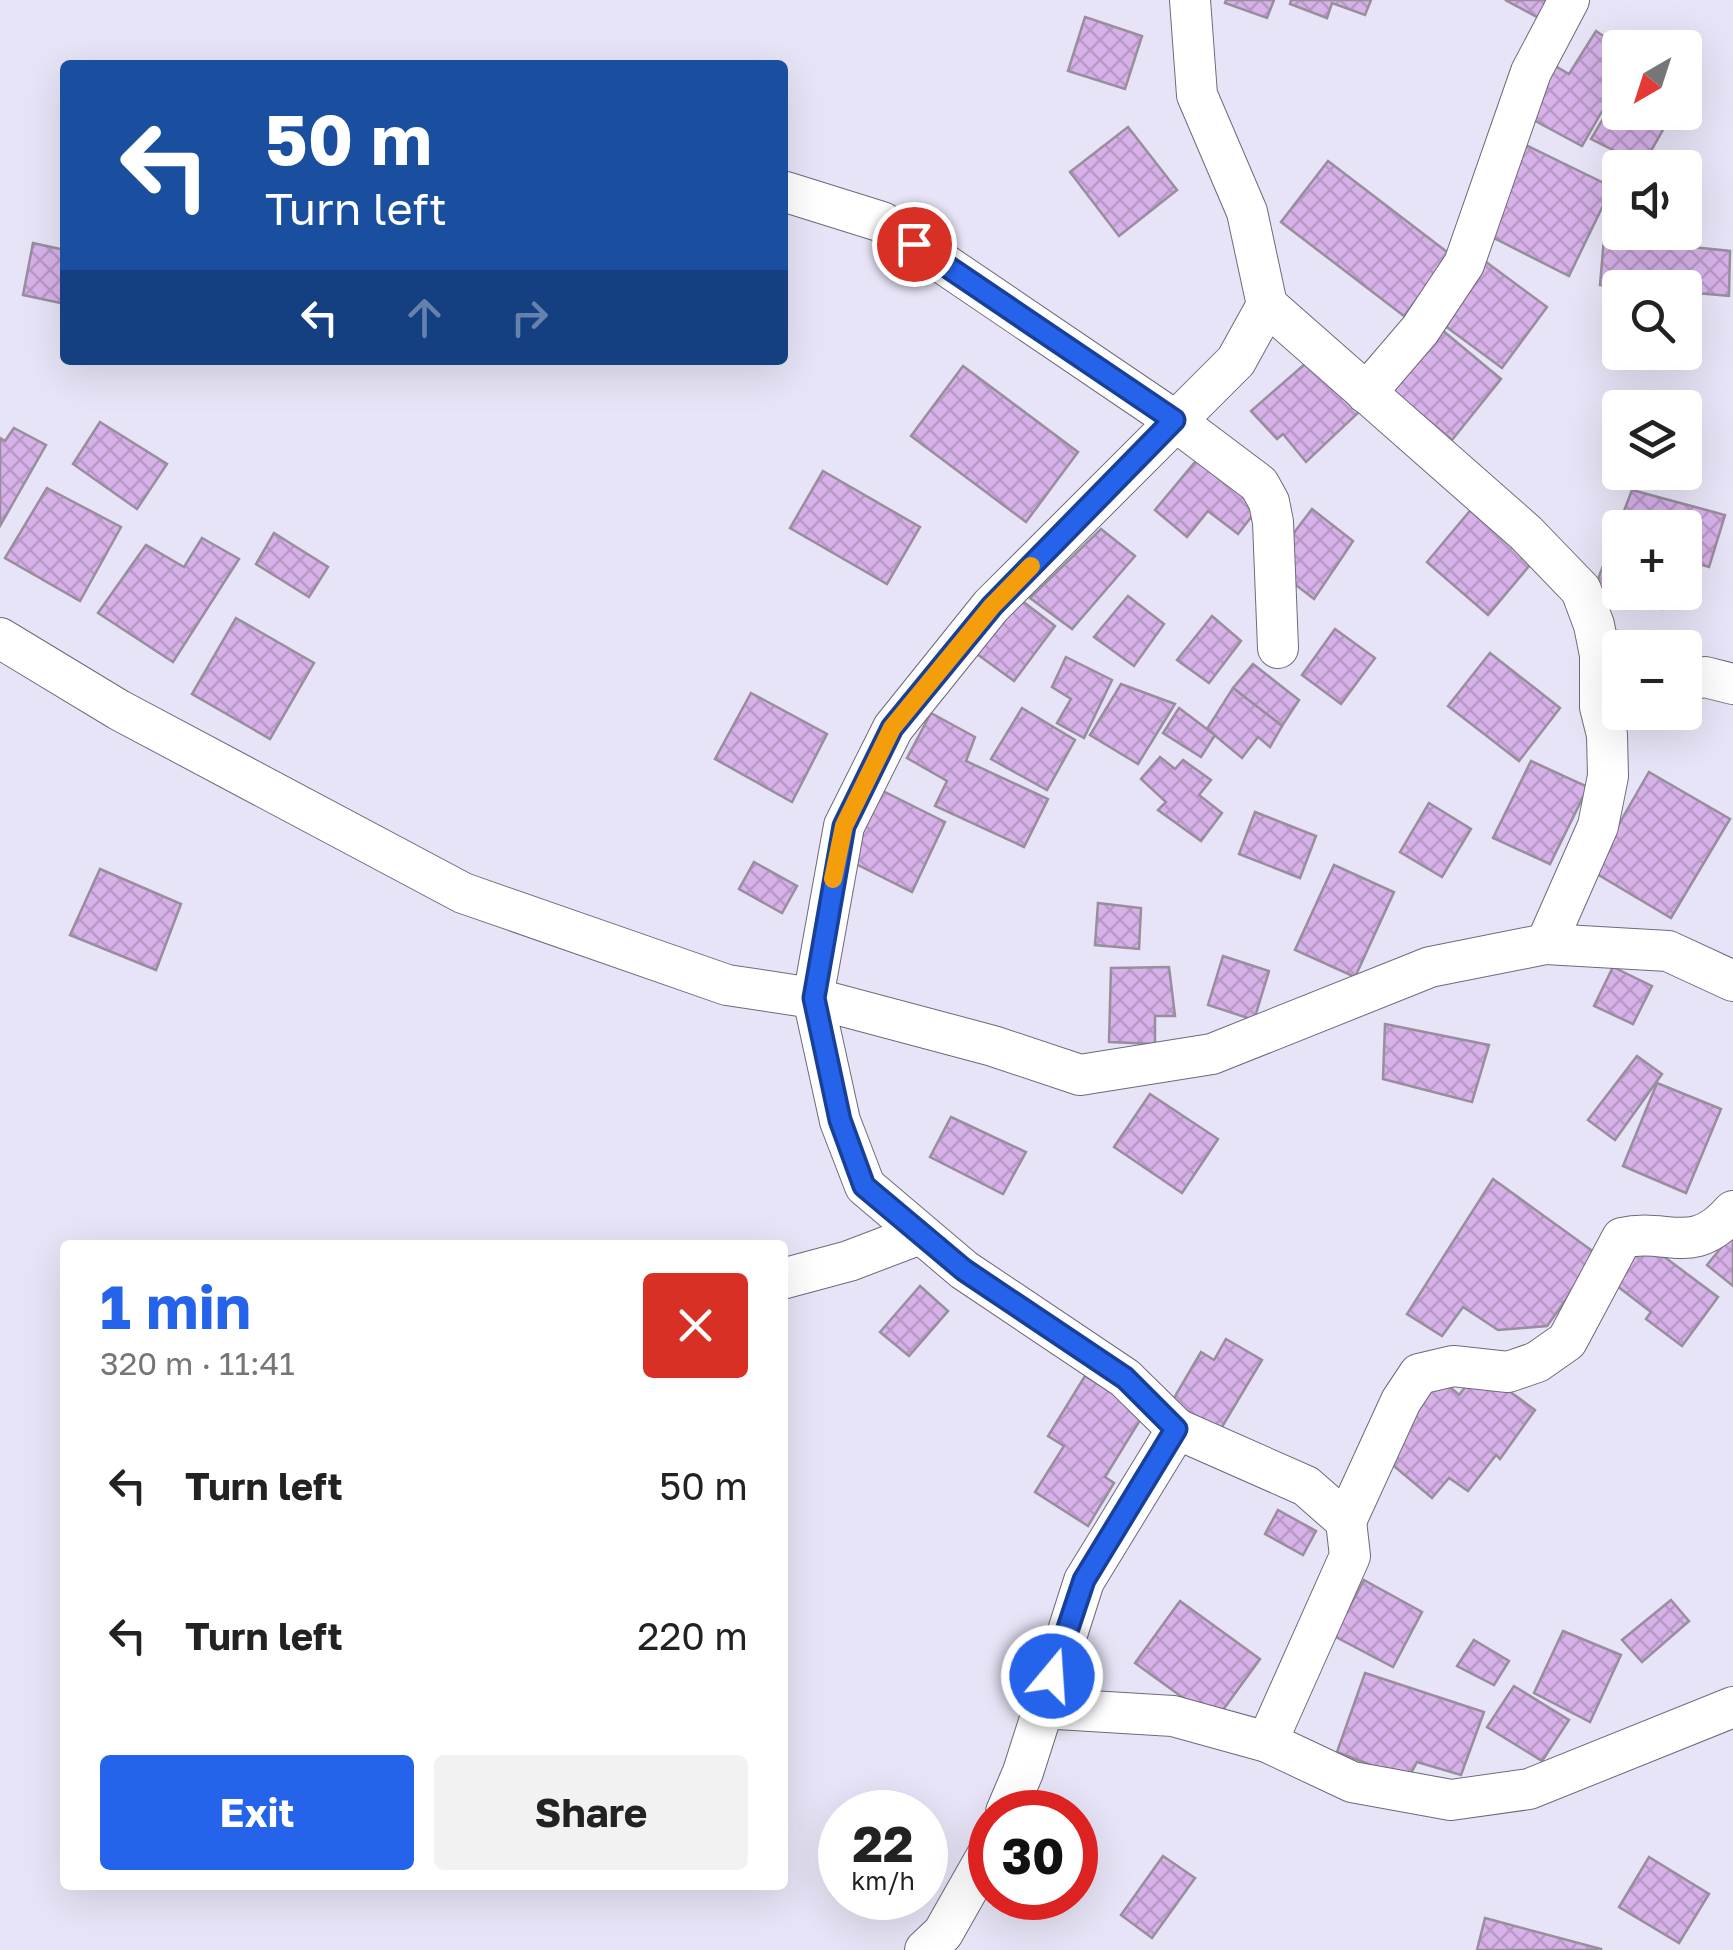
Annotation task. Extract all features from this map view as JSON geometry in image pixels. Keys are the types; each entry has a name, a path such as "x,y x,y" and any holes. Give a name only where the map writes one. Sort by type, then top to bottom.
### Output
{"street":[{"path":"1190,0 1197,95 1247,212 1267,305 1526,533 1581,590 1594,625 1602,665"},
{"path":"1366,393 1420,330 1464,264 1531,72 1569,0"},
{"path":"788,193 882,222 1174,420 1259,484 1269,502 1276,564 1278,648"},
{"path":"1267,305 1236,361 992,606 892,728 844,826 814,998 840,1120 864,1186 964,1270 1125,1378 1176,1429 1306,1486 1346,1522"},
{"path":"0,638 119,710 464,893 728,985 814,998 993,1046 1080,1075 1212,1054 1430,967 1546,944 1668,952 1733,981"},
{"path":"1702,678 1733,684"},
{"path":"1546,944 1598,826 1608,776 1607,730"},
{"path":"1267,1742 1350,1556 1346,1522 1401,1401 1418,1374 1453,1366 1508,1372 1537,1362 1567,1341 1622,1238 1640,1234 1669,1240 1701,1236 1733,1211"},
{"path":"788,1277 848,1262 920,1234"},
{"path":"1015,1790 1084,1580 1176,1429"},
{"path":"1041,1708 1172,1716 1267,1742 1352,1782 1451,1800 1529,1789 1733,1707"},
{"path":"925,1950 943,1933 968,1889"}],"building":[{"path":"1274,0 1267,18 1225,3"},
{"path":"1291,0 1371,0 1365,15 1332,3 1327,18 1290,4"},
{"path":"1505,0 1549,0 1539,18"},
{"path":"1085,17 1142,36 1125,89 1068,71"},
{"path":"1596,31 1602,35 1602,111 1582,146 1515,110 1545,60 1569,74"},
{"path":"1602,120 1602,130 1663,130 1651,150 1613,150 1591,139"},
{"path":"1128,127 1177,190 1119,236 1070,172"},
{"path":"1524,144 1602,182 1602,208 1569,276 1482,232"},
{"path":"1328,161 1451,255 1404,316 1281,222"},
{"path":"33,243 60,249 60,303 23,295"},
{"path":"1603,250 1730,251 1729,296 1702,294 1702,270 1602,270 1600,285"},
{"path":"1478,256 1547,307 1502,368 1433,317"},
{"path":"1436,325 1501,379 1452,440 1386,385"},
{"path":"1313,357 1361,410 1306,462 1283,434 1277,439 1251,411"},
{"path":"963,366 1078,452 1026,522 911,436"},
{"path":"100,422 167,464 137,509 73,464"},
{"path":"14,428 46,445 0,526 0,438 5,441"},
{"path":"1200,456 1259,507 1238,534 1208,511 1187,537 1155,510"},
{"path":"823,471 920,527 887,584 790,528"},
{"path":"47,488 121,527 80,601 5,558"},
{"path":"1632,490 1725,515 1709,567 1702,565 1702,510 1624,510"},
{"path":"1474,506 1535,559 1488,615 1427,562"},
{"path":"1312,509 1353,541 1314,599 1279,572 1281,550"},
{"path":"1101,529 1135,556 1072,629 1030,598"},
{"path":"274,533 328,567 309,597 256,564"},
{"path":"202,538 239,559 173,662 98,613 146,545 184,567"},
{"path":"1602,569 1602,589 1595,587"},
{"path":"1128,596 1164,624 1134,666 1094,637"},
{"path":"1021,600 1055,626 1014,681 977,654"},
{"path":"1212,616 1241,641 1209,683 1177,660"},
{"path":"236,618 314,663 270,739 192,694"},
{"path":"1335,629 1375,658 1341,704 1302,675"},
{"path":"1490,653 1560,708 1519,761 1448,706"},
{"path":"1066,657 1112,680 1084,738 1057,723 1071,699 1052,687"},
{"path":"1253,664 1299,700 1282,726 1233,688"},
{"path":"1121,684 1175,704 1138,764 1090,735"},
{"path":"1233,688 1282,726 1270,747 1258,737 1242,758 1207,729"},
{"path":"751,693 827,734 792,802 715,759"},
{"path":"1022,708 1075,740 1047,790 991,759"},
{"path":"1179,708 1215,735 1201,757 1163,733"},
{"path":"931,713 975,737 966,761 1048,799 1024,847 935,806 947,781 907,758"},
{"path":"1160,757 1175,769 1183,760 1211,780 1199,795 1222,813 1201,841 1158,810 1166,802 1141,779"},
{"path":"1531,761 1588,787 1550,864 1493,838"},
{"path":"1649,772 1730,819 1671,918 1592,871"},
{"path":"883,791 945,822 912,892 848,860"},
{"path":"1429,803 1471,829 1442,877 1400,852"},
{"path":"1255,812 1316,836 1300,878 1239,854"},
{"path":"754,862 797,886 782,913 739,889"},
{"path":"1334,865 1394,892 1355,977 1295,950"},
{"path":"100,869 181,904 156,970 70,935"},
{"path":"1098,903 1141,908 1139,949 1095,945"},
{"path":"1223,956 1269,971 1254,1020 1208,1005"},
{"path":"1169,967 1175,1016 1155,1016 1155,1044 1109,1042 1111,968"},
{"path":"1613,967 1652,986 1633,1024 1594,1006"},
{"path":"1385,1024 1489,1045 1472,1102 1383,1079"},
{"path":"1637,1056 1662,1074 1615,1140 1588,1120"},
{"path":"1657,1083 1721,1109 1686,1193 1623,1166"},
{"path":"1150,1094 1218,1139 1182,1193 1114,1147"},
{"path":"951,1117 1026,1152 1003,1194 930,1157"},
{"path":"1493,1179 1598,1255 1547,1326 1498,1330 1463,1307 1442,1336 1407,1314"},
{"path":"1733,1233 1733,1286 1707,1265"},
{"path":"1635,1235 1718,1297 1682,1346 1646,1319 1651,1312 1604,1276"},
{"path":"920,1286 948,1311 909,1356 880,1332"},
{"path":"1226,1339 1262,1360 1219,1432 1171,1403 1201,1352 1214,1360"},
{"path":"1479,1369 1535,1410 1500,1459 1496,1455 1468,1491 1449,1478 1432,1498 1381,1455 1440,1378 1459,1395"},
{"path":"1085,1376 1145,1412 1105,1477 1114,1483 1088,1526 1035,1492 1064,1446 1048,1436"},
{"path":"1278,1510 1316,1531 1303,1555 1265,1534"},
{"path":"1364,1580 1422,1612 1393,1667 1334,1636"},
{"path":"1671,1600 1689,1621 1642,1662 1622,1640"},
{"path":"1180,1601 1260,1659 1215,1721 1135,1663"},
{"path":"1563,1631 1621,1655 1590,1722 1534,1693"},
{"path":"1474,1640 1509,1661 1494,1685 1457,1666"},
{"path":"1365,1673 1484,1712 1461,1775 1417,1762 1408,1779 1337,1752"},
{"path":"1514,1686 1569,1720 1542,1761 1487,1727"},
{"path":"1163,1856 1195,1878 1152,1938 1121,1915"},
{"path":"1649,1857 1709,1894 1679,1943 1619,1907"},
{"path":"1485,1918 1601,1949 1601,1950 1477,1950"}],"slow traffic":[{"path":"833,879 844,826 892,728 992,606 1031,566"}],"route":[{"path":"914,244 1174,420 992,606 892,728 844,826 814,998 840,1120 864,1186 964,1270 1125,1378 1176,1429 1084,1580 1052,1676"}]}
